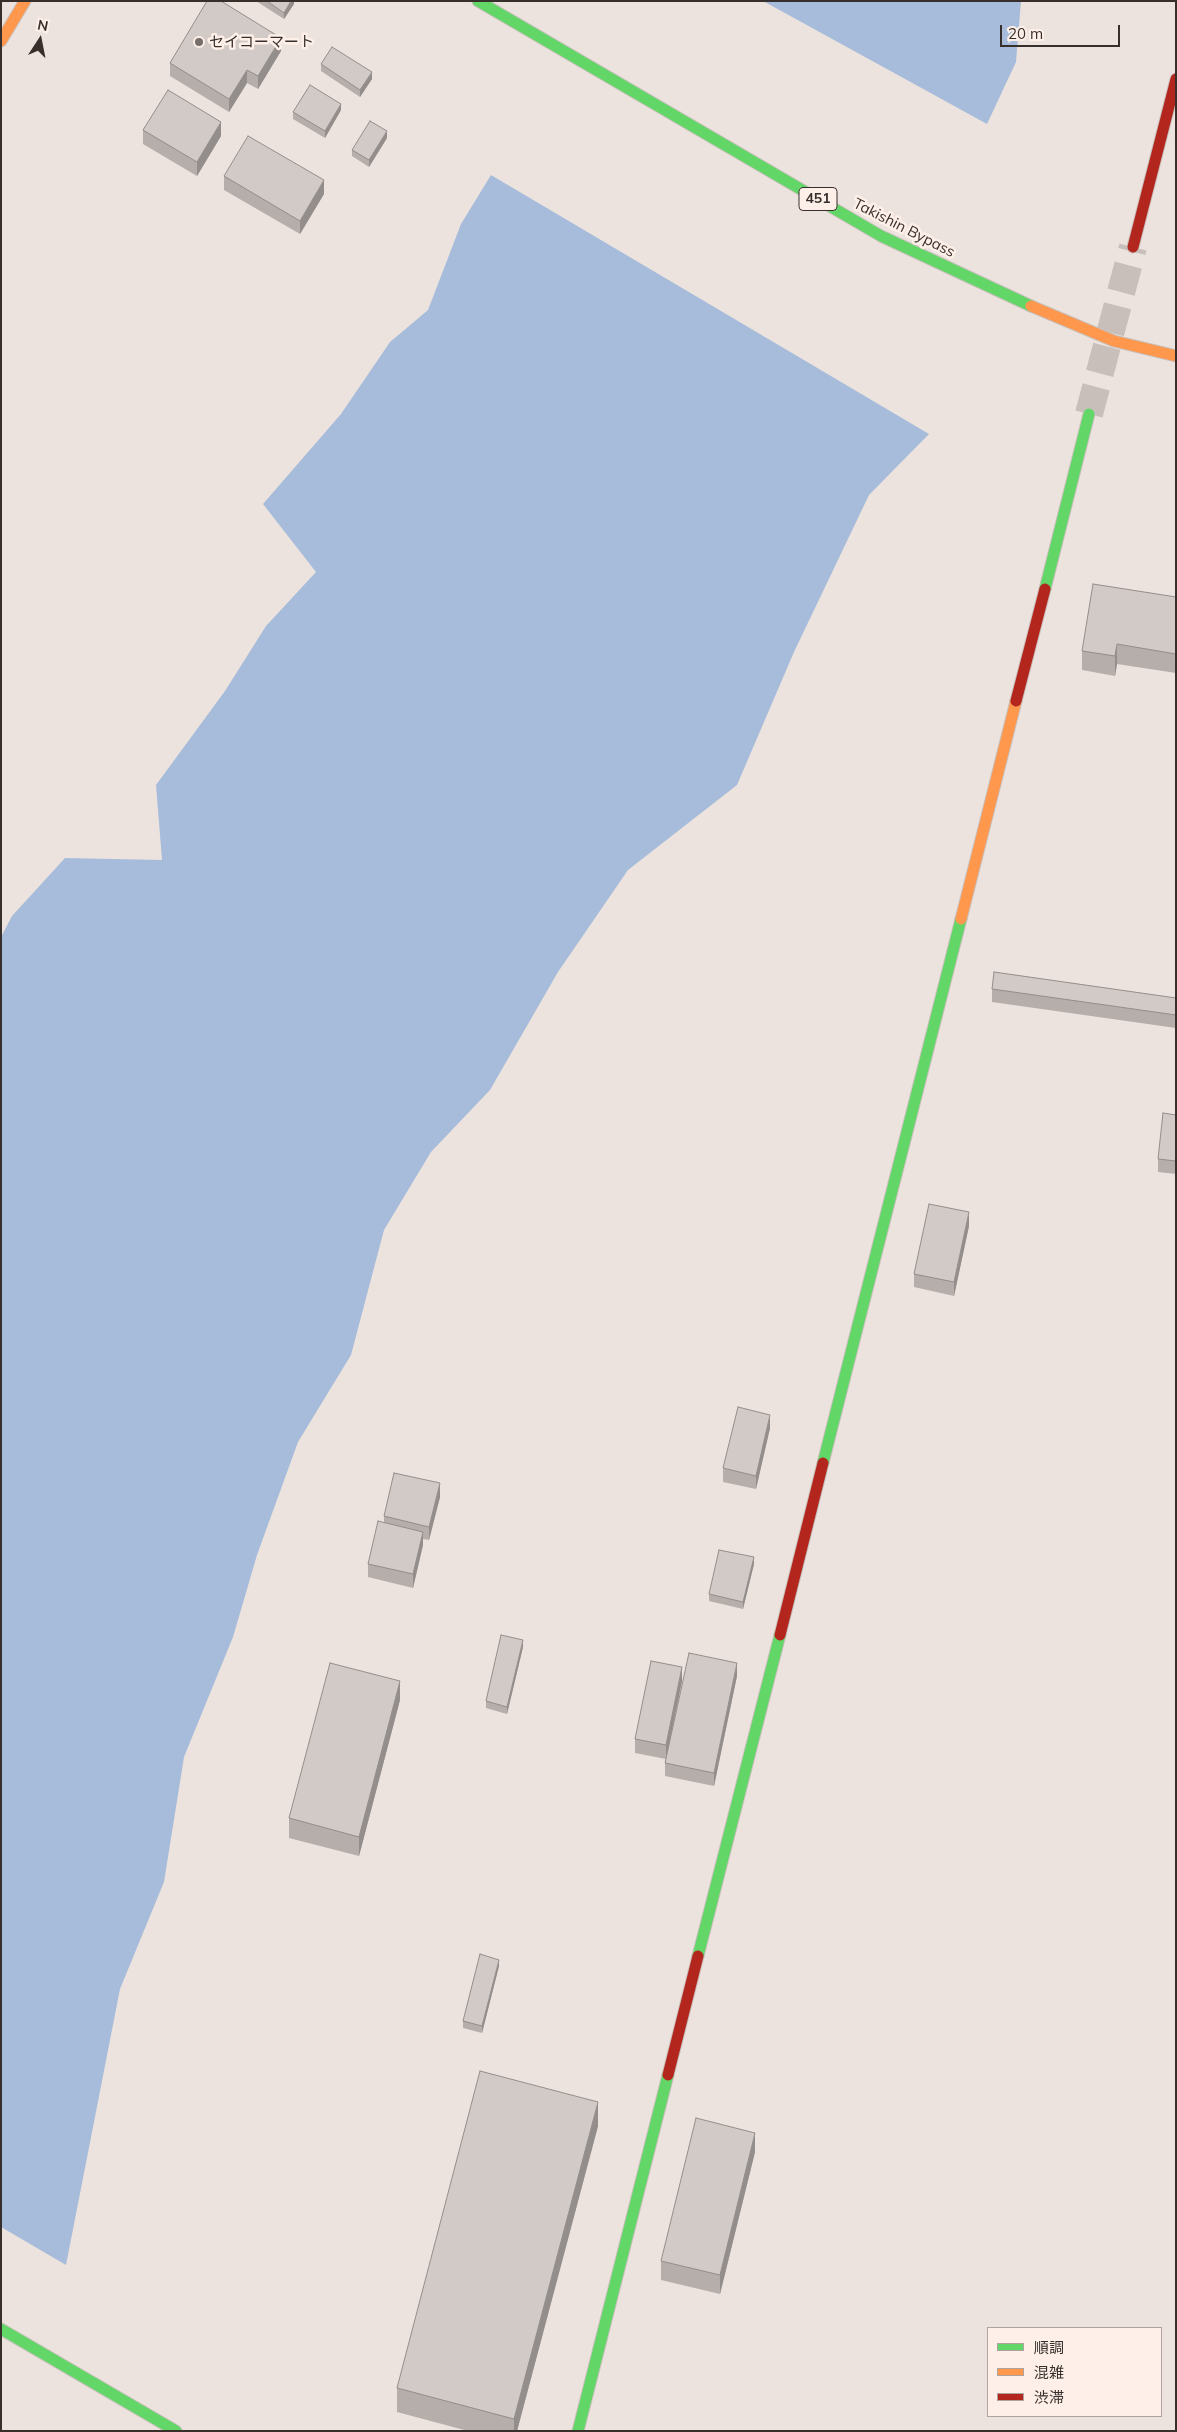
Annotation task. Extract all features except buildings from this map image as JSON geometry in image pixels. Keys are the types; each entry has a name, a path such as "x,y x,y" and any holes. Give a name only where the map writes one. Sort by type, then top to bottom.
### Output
{"main road":[{"path":"1,41 24,1"},
{"name":"Takishin Bypass","path":"478,1 881,236 995,291 1114,341 1176,356"},
{"path":"1133,247 1176,79"},
{"path":"578,2431 1089,414"},
{"path":"1,2329 176,2431"}],"water":[{"path":"763,1 1021,1 1016,62 987,124"},
{"path":"491,175 929,434 869,495 794,652 737,785 628,870 558,972 490,1090 431,1152 384,1230 351,1355 298,1442 257,1555 233,1637 184,1757 164,1882 120,1989 66,2265 1,2227 1,937 12,916 65,858 162,860 156,785 225,691 266,626 316,572 263,504 341,414 390,342 428,310 461,224"}],"tunnel":[{"path":"1089,414 1133,247"}],"traffic: fast":[{"path":"478,1 881,236 1031,306"},
{"path":"1045,589 1089,414"},
{"path":"823,1463 961,919"},
{"path":"698,1956 780,1635"},
{"path":"578,2431 668,2075"},
{"path":"1,2329 176,2431"}],"traffic: slow":[{"path":"1,41 25,1"},
{"path":"1031,306 1114,341 1176,356"},
{"path":"961,919 1016,701"}],"traffic: jam":[{"path":"1133,247 1176,79"},
{"path":"1016,701 1045,589"},
{"path":"780,1635 823,1463"},
{"path":"668,2075 698,1956"}],"place":[{"name":"セイコーマート","path":"199,42"}]}
